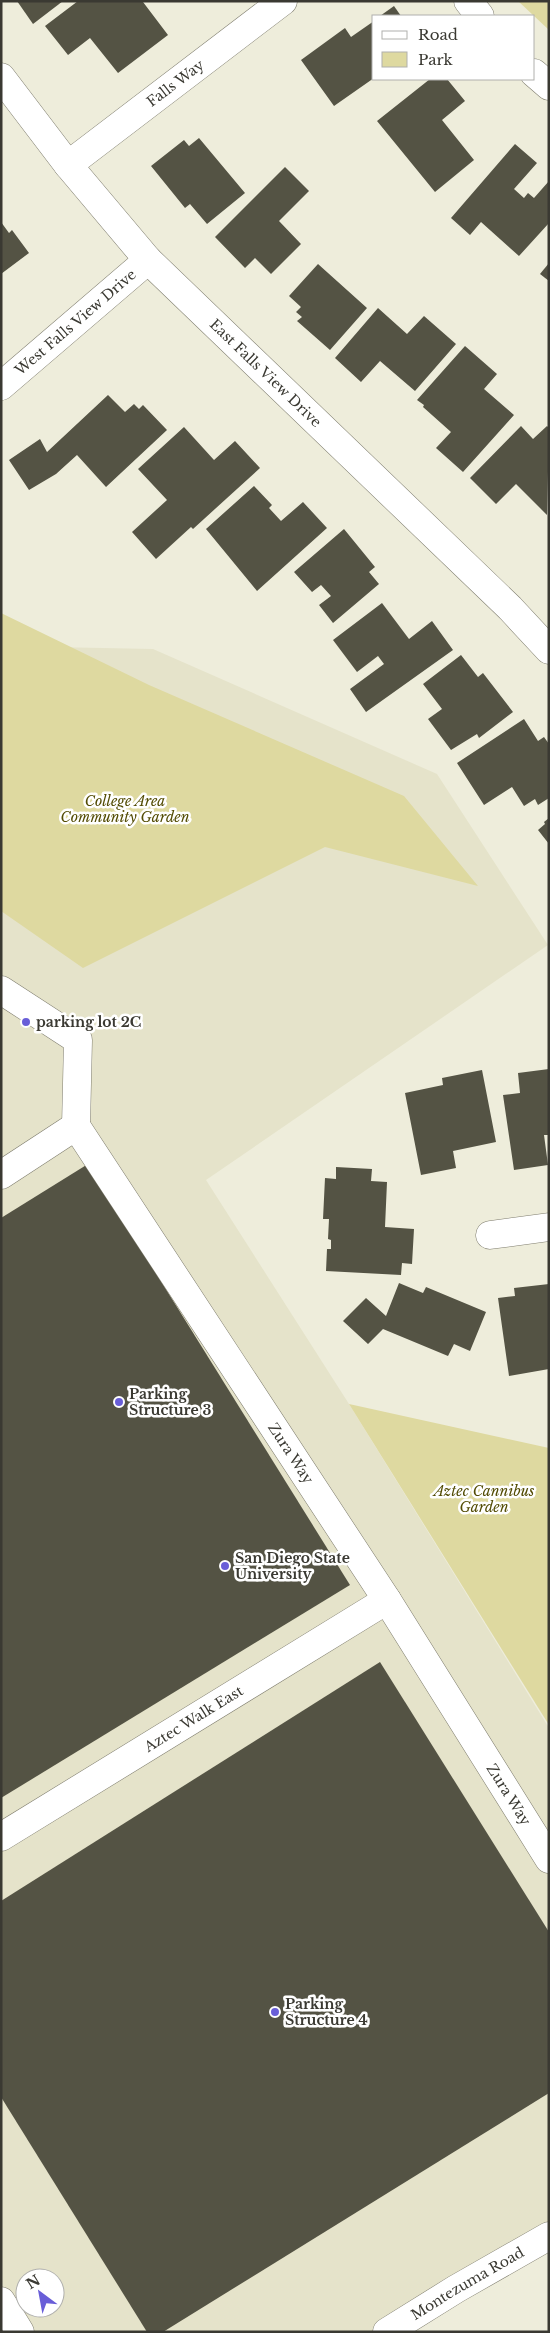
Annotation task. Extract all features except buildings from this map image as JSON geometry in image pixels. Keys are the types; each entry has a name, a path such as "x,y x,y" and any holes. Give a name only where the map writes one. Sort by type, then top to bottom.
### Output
{"street":[{"name":"Falls Way","path":"68,165 283,1"},
{"path":"468,1 479,15"},
{"path":"535,74 549,86"},
{"name":"East Falls View Drive","path":"1,78 68,165 148,260 510,608 549,650"},
{"name":"West Falls View Drive","path":"1,386 148,260"},
{"path":"1,1175 76,1126 78,1040 5,993"},
{"name":"Zura Way","path":"76,1126 387,1600 549,1858"},
{"path":"490,1235 549,1227"},
{"name":"Aztec Walk East","path":"1,1837 387,1600"},
{"name":"Montezuma Road","path":"388,2332 456,2289 549,2236"},
{"path":"1,2301 20,2332"}],"shaded area":[{"name":"San Diego State University","path":"1,646 153,649 437,774 548,945 206,1180 349,1404 549,1728 549,2230 376,2332 1,2332"}],"green space":[{"path":"518,1 549,1 549,30 535,15"},
{"name":"College Area Community Garden","path":"1,613 149,685 404,796 478,886 325,847 83,968 1,911"},
{"name":"Aztec Cannibus Garden","path":"349,1404 549,1448 549,1725"}],"place":[{"name":"parking lot 2C","path":"26,1022"},
{"name":"Parking Structure 3","path":"119,1402"},
{"name":"San Diego State University","path":"225,1566"},
{"name":"Parking Structure 4","path":"275,2012"}]}
